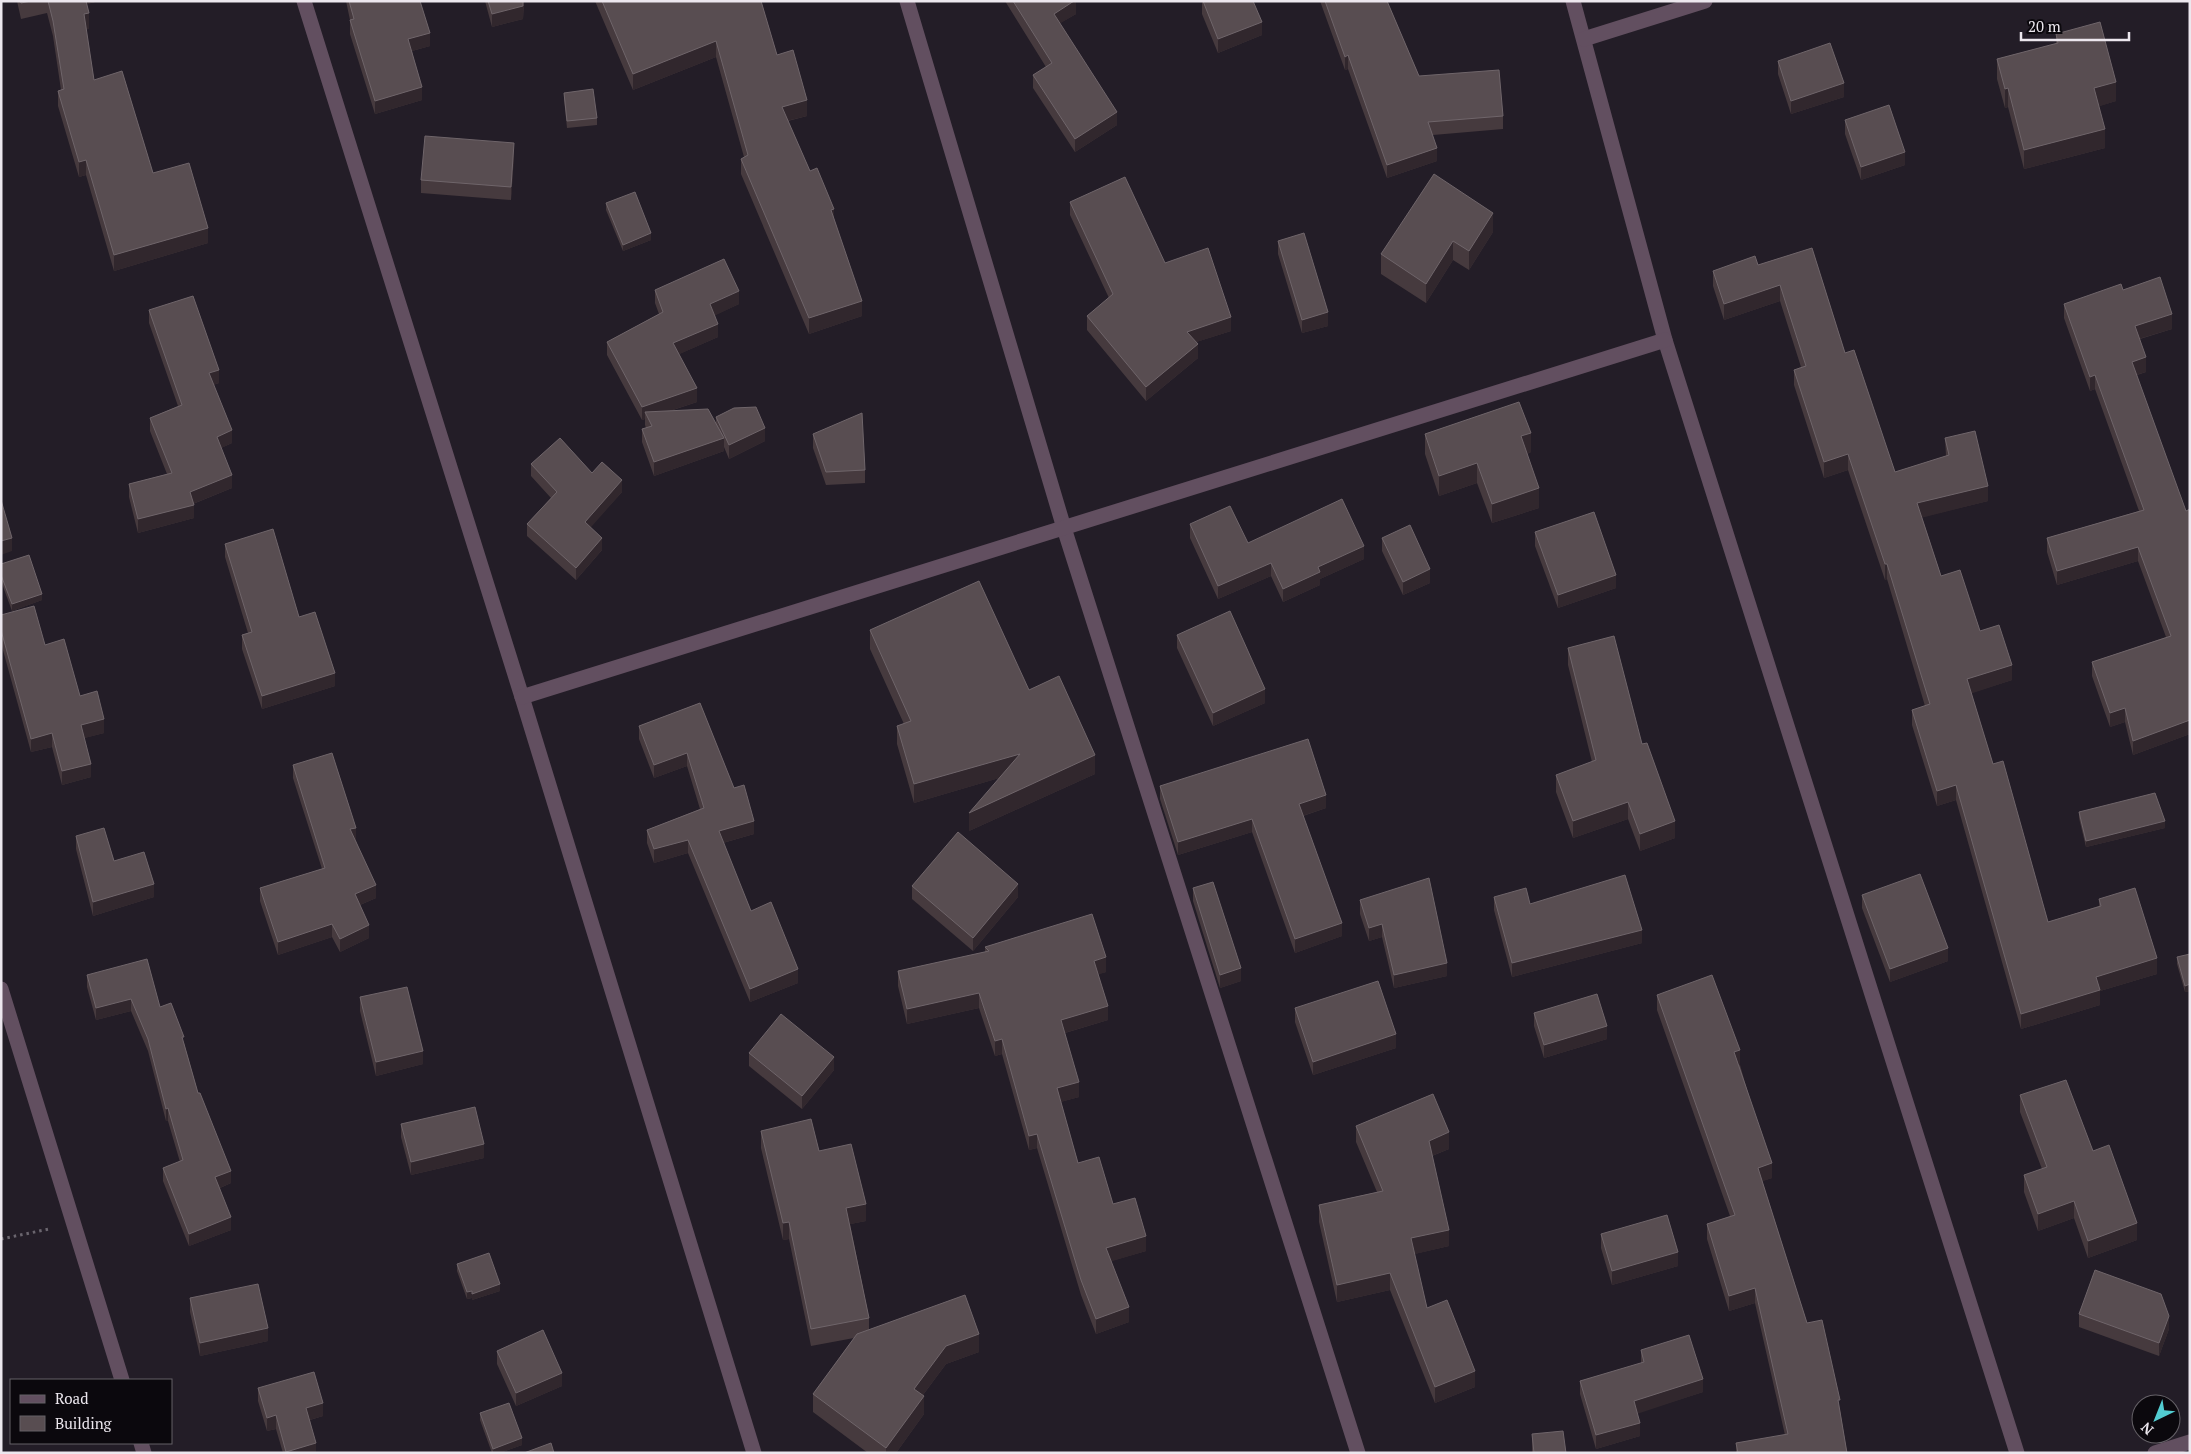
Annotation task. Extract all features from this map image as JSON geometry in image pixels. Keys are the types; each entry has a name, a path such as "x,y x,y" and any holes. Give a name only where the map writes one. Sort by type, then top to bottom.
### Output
{"street":[{"path":"304,1 522,697 754,1453"},
{"path":"907,1 1064,528 1358,1453"},
{"path":"1573,1 1665,340 2017,1453"},
{"path":"1584,39 1705,1"},
{"path":"522,697 1665,340"},
{"path":"1,989 122,1379"},
{"path":"2154,1453 2190,1442"}],"path":[{"path":"1,1239 74,1224"}],"building":[{"path":"48,1 86,1 89,13 84,14 94,80 122,71 153,173 189,163 208,228 114,255 86,160 79,162 58,91 64,89"},
{"path":"349,1 420,1 430,33 408,39 422,87 375,101 350,20 354,19"},
{"path":"488,1 523,1 523,6 492,14"},
{"path":"602,1 761,1 777,55 793,50 807,100 782,107 810,171 817,168 834,209 831,210 862,301 809,318 741,159 748,155 716,41 633,74"},
{"path":"1013,1 1074,1 1054,14 1117,112 1075,139 1033,75 1052,63"},
{"path":"1203,1 1253,1 1262,22 1218,39"},
{"path":"1325,1 1387,1 1419,76 1499,70 1503,116 1428,122 1437,148 1387,165 1348,55 1345,57"},
{"path":"2100,22 2116,82 2094,88 2105,129 2024,150 2008,88 2005,89 1997,59 2058,43 2056,34"},
{"path":"1830,43 1844,83 1791,101 1778,61"},
{"path":"593,89 597,118 567,121 564,93"},
{"path":"1889,105 1905,152 1861,167 1845,120"},
{"path":"425,136 514,143 511,187 421,180"},
{"path":"1434,174 1493,213 1469,251 1453,241 1426,284 1381,254"},
{"path":"1125,177 1165,263 1208,248 1231,317 1187,332 1198,344 1146,387 1087,316 1113,294 1070,202"},
{"path":"635,192 651,233 623,245 606,203"},
{"path":"1304,233 1328,312 1302,320 1278,241"},
{"path":"1812,248 1845,353 1854,350 1895,472 1949,455 1945,438 1975,431 1988,486 1917,503 1941,576 1960,570 1980,631 1999,625 2012,665 1967,679 1993,764 2003,761 2048,922 2101,906 2099,899 2135,888 2157,958 2096,977 2100,990 2021,1014 1956,785 1937,791 1912,710 1930,704 1887,564 1885,564 1848,454 1824,462 1794,370 1806,366 1780,285 1724,304 1713,271 1755,256 1758,265"},
{"path":"724,259 739,291 710,304 718,324 673,343 697,388 642,407 607,342 663,312 655,290"},
{"path":"2160,277 2172,314 2135,326 2146,357 2132,362 2186,511 2190,509 2190,720 2133,741 2125,708 2110,713 2092,662 2171,636 2138,547 2057,571 2047,538 2144,510 2095,375 2090,377 2064,304 2121,284 2123,290"},
{"path":"193,296 219,370 209,373 232,430 217,437 232,475 190,492 194,505 138,519 129,484 172,473 150,418 182,405 149,310"},
{"path":"1519,402 1531,433 1521,436 1539,488 1492,504 1477,463 1439,476 1425,434"},
{"path":"756,407 765,428 729,445 716,417 734,408"},
{"path":"708,409 724,438 654,462 642,429 652,426 645,412"},
{"path":"862,413 865,470 826,472 813,434"},
{"path":"560,438 592,473 602,462 622,480 585,522 602,538 576,568 527,524 557,492 531,464"},
{"path":"1342,499 1364,546 1318,567 1320,572 1283,589 1271,563 1218,586 1190,524 1230,506 1248,543"},
{"path":"1,500 12,538 1,541"},
{"path":"1594,512 1616,575 1558,595 1535,532"},
{"path":"1410,525 1430,569 1403,582 1382,538"},
{"path":"273,529 299,617 315,612 335,673 262,696 242,635 252,632 225,544"},
{"path":"29,555 42,594 12,604 1,575 1,564"},
{"path":"979,581 1029,690 1059,676 1095,755 969,813 1020,754 914,784 897,726 911,721 870,630"},
{"path":"34,606 45,645 64,639 80,696 97,691 104,719 81,725 91,764 62,771 52,733 31,739 1,630 1,615"},
{"path":"1230,611 1265,689 1213,713 1177,635"},
{"path":"1614,636 1642,744 1647,743 1675,821 1640,834 1628,802 1573,821 1556,775 1596,760 1568,648"},
{"path":"700,703 734,788 744,785 754,821 719,831 751,911 771,902 798,969 750,989 688,840 654,849 647,830 704,808 687,753 654,765 639,726"},
{"path":"1308,739 1326,795 1299,804 1342,923 1295,939 1252,819 1178,842 1160,786"},
{"path":"332,753 356,828 350,829 376,885 355,894 369,925 340,939 332,924 278,942 260,888 325,868 293,765"},
{"path":"2155,793 2165,821 2086,841 2079,812"},
{"path":"104,828 114,861 144,852 154,884 93,902 76,836"},
{"path":"958,832 1018,884 973,938 912,886"},
{"path":"1920,874 1948,948 1890,969 1862,895"},
{"path":"1625,875 1642,930 1512,963 1494,897 1526,888 1530,904"},
{"path":"1429,878 1447,963 1394,975 1382,924 1369,928 1360,900"},
{"path":"1213,882 1241,968 1220,975 1193,888"},
{"path":"1092,914 1106,957 1094,961 1108,1006 1061,1020 1079,1082 1057,1088 1078,1163 1099,1157 1113,1204 1135,1198 1146,1236 1106,1248 1129,1307 1096,1319 1081,1280 1037,1134 1029,1136 1002,1039 995,1041 979,993 907,1009 898,971 989,951 985,947"},
{"path":"2190,954 2190,984 2185,986 2177,957"},
{"path":"147,959 160,1007 171,1003 184,1037 182,1037 198,1093 200,1093 231,1171 215,1177 231,1217 189,1234 163,1168 183,1160 168,1108 166,1109 148,1039 131,999 96,1008 87,975"},
{"path":"1712,975 1740,1050 1734,1052 1772,1163 1758,1168 1807,1323 1822,1320 1840,1400 1838,1400 1847,1453 1738,1453 1736,1443 1788,1434 1755,1288 1729,1296 1707,1224 1735,1215 1657,995"},
{"path":"1378,981 1396,1034 1313,1062 1295,1008"},
{"path":"407,987 423,1051 376,1062 360,997"},
{"path":"1597,994 1607,1026 1544,1045 1534,1013"},
{"path":"781,1014 834,1057 802,1096 749,1053"},
{"path":"2066,1080 2093,1151 2109,1145 2137,1223 2088,1241 2074,1201 2038,1214 2024,1175 2047,1167 2020,1095"},
{"path":"1433,1094 1449,1132 1429,1141 1449,1230 1411,1238 1427,1308 1447,1300 1475,1371 1435,1387 1390,1273 1337,1285 1319,1205 1383,1191 1356,1126"},
{"path":"475,1107 484,1144 411,1162 401,1124"},
{"path":"811,1119 819,1151 851,1144 866,1204 846,1208 869,1318 811,1329 789,1222 783,1223 761,1131"},
{"path":"1667,1215 1678,1252 1612,1271 1601,1234"},
{"path":"489,1253 500,1284 472,1294 472,1291 467,1292 457,1264"},
{"path":"2095,1270 2161,1294 2169,1316 2159,1343 2079,1314"},
{"path":"258,1284 268,1328 200,1343 190,1298"},
{"path":"965,1295 979,1334 946,1346 914,1389 924,1396 886,1448 813,1394 857,1334"},
{"path":"543,1330 562,1373 516,1393 497,1351"},
{"path":"1689,1335 1703,1379 1634,1401 1640,1423 1596,1435 1580,1381 1644,1362 1641,1350"},
{"path":"314,1372 323,1403 306,1408 316,1443 286,1452 276,1415 267,1418 258,1388"},
{"path":"509,1403 522,1438 493,1449 480,1413"},
{"path":"1563,1431 1566,1453 1534,1453 1532,1434"},
{"path":"551,1443 554,1453 524,1453"}]}
